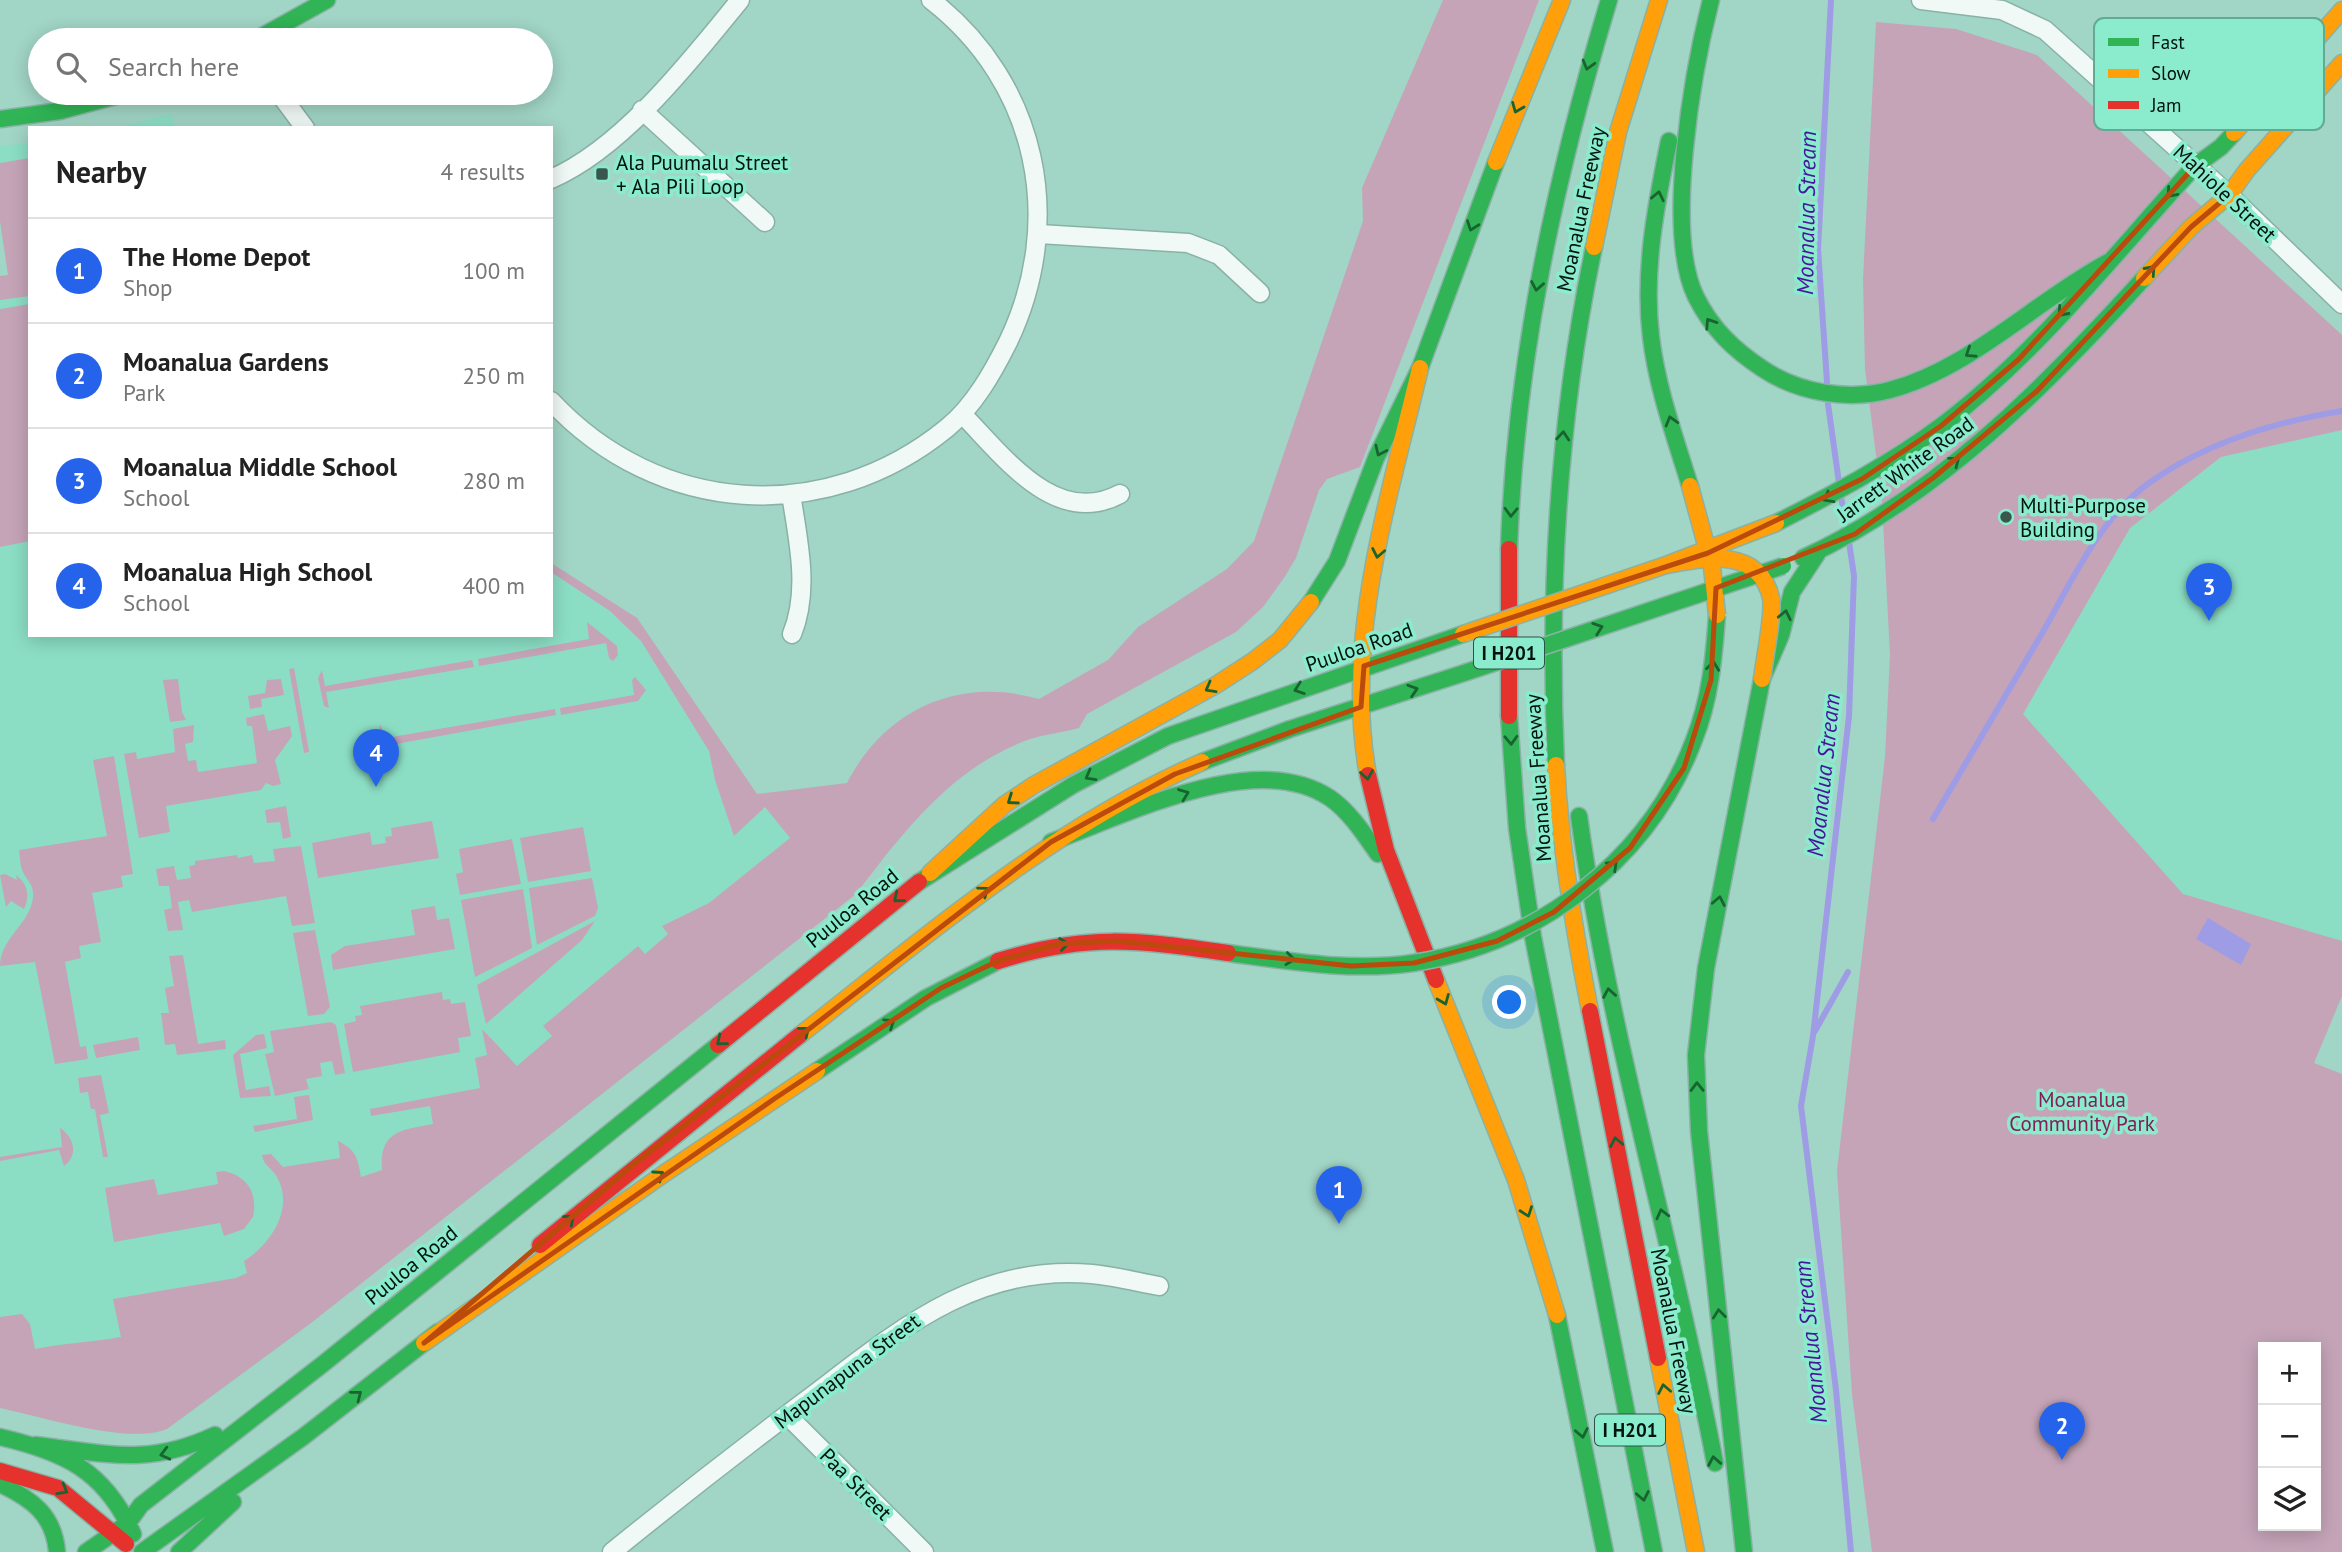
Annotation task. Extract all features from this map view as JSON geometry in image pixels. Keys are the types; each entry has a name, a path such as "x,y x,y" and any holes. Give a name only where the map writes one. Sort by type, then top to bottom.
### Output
{"main road":[{"path":"277,28 327,0"},
{"path":"930,873 1004,805 1034,785 1216,685 1280,640 1321,591 1337,561 1376,458 1420,368 1496,162 1562,0"},
{"name":"Moanalua Freeway","path":"1609,0 1556,184 1530,323 1511,498 1511,759 1527,901 1654,1552"},
{"name":"Moanalua Freeway","path":"1659,0 1618,132 1588,267 1566,406 1555,546 1557,577 1552,678 1558,810 1566,879 1696,1552"},
{"path":"1709,6 1680,203 1681,250 1685,272 1704,314 1731,348 1760,368 1787,383 1827,393 1848,395 1889,390 1928,376 1960,359 2067,284 2108,262"},
{"path":"139,1552 303,1437 424,1343 659,1175 941,988 998,961 1059,944 1117,940 1351,966 1414,963 1497,941 1580,895 1630,848 1671,794 1688,759 1702,721 1715,648 1716,592 1690,486 1658,376 1651,338 1648,267 1651,230 1671,131 1709,6"},
{"name":"Jarrett White Road","path":"2324,30 2342,10"},
{"name":"Jarrett White Road","path":"2324,83 2342,63"},
{"path":"0,119 60,111 82,105"},
{"name":"Jarrett White Road","path":"1776,523 1862,479 1941,426 2018,360 2195,166 2221,147 2236,130"},
{"name":"Jarrett White Road","path":"1362,707 1783,566 1855,534 1933,478 2015,412 2096,331 2173,246 2229,195 2283,130"},
{"path":"1420,368 1376,560 1362,707 1370,797 1410,914 1499,1135 1547,1272 1605,1552"},
{"name":"Puuloa Road","path":"86,1552 128,1523 141,1505 930,873 1073,785 1168,736 1666,565 1776,523"},
{"path":"1762,679 1781,635 1792,592 1819,551"},
{"path":"1666,565 1696,557 1713,556 1738,561 1759,574 1770,599 1762,679 1698,1017 1696,1095 1744,1552"},
{"path":"1557,577 1571,693"},
{"path":"424,1343 633,1165 975,898 1051,842 1123,799 1175,774 1362,707"},
{"path":"1051,842 1227,780 1256,775 1285,780 1316,790 1348,812 1372,844 1410,914"},
{"path":"1578,803 1614,1017 1673,1256 1701,1383 1717,1478"},
{"path":"0,1437 35,1445 146,1458 165,1456 201,1442 270,1404"},
{"path":"179,1552 303,1437"},
{"path":"35,1445 64,1457 93,1475 121,1506 139,1552"},
{"path":"0,1471 30,1476 54,1485 89,1508 113,1533 139,1552"},
{"path":"0,1484 40,1505 54,1531 57,1552"},
{"path":"1724,1519 1731,1552"}],"street":[{"path":"553,178 594,156 642,110 740,0"},
{"path":"553,403 597,442 623,459 673,481 727,494 791,494 839,486 882,469 928,441 962,414 989,378 1013,332 1026,298 1039,234 1033,166 1019,114 975,40 931,0"},
{"name":"Mahiole Street","path":"1921,0 2002,9 2045,30 2094,74"},
{"path":"288,105 304,126"},
{"path":"642,110 765,222"},
{"name":"Mahiole Street","path":"2155,130 2229,195 2342,304"},
{"path":"1039,234 1188,243 1219,255 1260,293"},
{"path":"962,414 1037,488 1077,503 1110,500 1120,495"},
{"path":"791,494 802,585 799,615 792,634"},
{"name":"Mapunapuna Street","path":"612,1552 902,1327 952,1300 981,1289 1041,1276 1092,1274 1159,1286"},
{"name":"Paa Street","path":"787,1415 924,1552"}],"highlighted area":[{"path":"2195,166 2229,195 2191,227 2037,391 1933,478 1855,534 1716,588 1711,680 1684,768 1630,848 1554,912 1497,941 1414,963 1351,966 1117,941 1059,944 998,961 941,988 774,1099 424,1343 633,1165 1051,842 1175,774 1361,707 1364,666 1708,553 1862,479 1941,426 2018,360"}],"shaded area":[{"path":"171,114 175,126 123,126"},
{"path":"28,143 28,637 553,637 553,564 637,618 756,794 840,784 856,894 311,1323 180,1420 155,1434 119,1434 0,1408 0,276 8,275 0,225 0,146"},
{"path":"2342,430 2342,941 2183,894 2023,714 2130,528 2221,457"},
{"path":"2208,918 2251,944 2241,965 2196,939"}],"green space":[{"path":"1443,0 1539,0 1360,467 1327,479 1319,490 1296,558 1263,607 1236,632 1087,714 1079,728 1022,742 996,754 949,787 909,828 856,894 311,1323 167,1429 150,1433 108,1432 0,1408 0,1317 22,1314 30,1324 35,1349 121,1337 113,1299 236,1278 247,1273 244,1261 271,1236 277,1225 283,1201 277,1177 262,1155 271,1154 283,1167 340,1158 338,1141 355,1155 361,1177 382,1170 384,1147 388,1140 402,1131 433,1124 430,1106 371,1116 370,1109 480,1088 475,1058 487,1055 482,1029 517,1066 552,1036 543,1026 638,946 645,954 668,934 662,926 709,903 790,838 765,807 734,836 715,780 709,751 641,641 610,611 553,573 553,564 637,618 757,794 847,783 863,757 882,735 903,718 927,705 953,696 981,692 1009,693 1039,699 1108,660 1138,627 1227,569 1254,541 1363,221 1362,188"},
{"name":"Moanalua Community Park","path":"1876,22 1956,29 2037,55 2094,107 2094,130 2119,130 2342,335 2342,430 2221,457 2130,528 2023,714 2183,894 2342,941 2342,996 2314,1063 2342,1074 2342,1552 1872,1552 1852,1394 1837,1171 1885,757 1890,655 1882,502 1865,369 1863,279"},
{"path":"28,158 28,296 0,300 0,276 8,275 0,221 0,163"},
{"path":"28,304 28,541 0,547 0,309"},
{"path":"587,622 617,646 618,655 613,661 609,658 606,643 479,666 478,659 589,639"},
{"path":"472,660 474,667 326,692 329,708 324,706 318,678 322,670 325,686"},
{"path":"294,668 309,751 304,753 289,669"},
{"path":"635,677 646,690 638,701 561,715 560,708 634,695 632,680"},
{"path":"178,679 182,712 186,720 170,722 163,680"},
{"path":"281,679 284,695 261,699 262,707 250,709 248,696 265,693 267,680"},
{"path":"555,709 556,715 385,746 378,739 380,724 386,738"},
{"path":"264,714 268,731 290,726 292,736 275,760 281,784 273,786 266,783 261,790 166,806 170,832 139,838 124,754 136,752 137,759 175,752 173,729 194,725 193,742 185,744 188,761 196,760 198,772 257,763 252,726 247,726 246,718"},
{"path":"114,756 133,874 121,876 123,887 92,893 101,942 79,946 81,958 65,962 80,1047 86,1046 88,1059 55,1064 35,962 0,966 5,947 27,915 33,897 31,886 22,870 19,850 107,836 93,760"},
{"path":"286,806 291,837 283,839 280,822 267,823 265,810"},
{"path":"432,821 439,858 318,878 312,843 370,832 372,845 386,843 385,837 392,836 391,828"},
{"path":"583,827 591,871 528,882 520,838"},
{"path":"512,839 521,884 460,895 456,874 463,872 459,849"},
{"path":"301,846 315,923 292,926 286,896 192,912 189,900 178,902 183,930 168,931 164,910 172,908 169,886 159,886 156,869 174,866 177,880 191,878 189,866 195,865 195,861 252,855 254,863 275,861 273,849"},
{"path":"5,874 17,880 16,875 25,886 27,899 24,909 11,901 6,907 0,875"},
{"path":"592,878 598,908 595,916 537,945 529,888"},
{"path":"523,889 532,948 475,977 461,900"},
{"path":"435,906 437,920 449,918 455,949 333,970 331,955 345,946 415,935 411,910"},
{"path":"595,921 582,940 486,1024 477,985"},
{"path":"315,930 330,1007 324,1014 308,1016 293,933"},
{"path":"183,955 198,1044 225,1040 226,1049 177,1055 175,1044 165,1045 161,1013 169,1013 165,988 174,986 169,956"},
{"path":"442,992 443,1000 450,999 451,1004 465,1002 471,1036 458,1038 460,1052 353,1072 344,1024 356,1021 355,1016 362,1015 360,1006"},
{"path":"331,1022 336,1025 345,1073 335,1075 332,1061 320,1063 322,1076 306,1079 309,1089 275,1096 265,1054 274,1052 270,1031"},
{"path":"264,1034 267,1048 240,1054 246,1090 269,1086 271,1096 240,1098 233,1055 256,1035"},
{"path":"138,1037 140,1050 96,1058 93,1045"},
{"path":"101,1075 109,1113 100,1115 108,1157 103,1157 95,1109 91,1109 88,1092 80,1093 78,1078"},
{"path":"309,1095 313,1120 255,1132 253,1126 297,1119 294,1097"},
{"path":"60,1128 69,1136 73,1146 72,1157 64,1166 59,1150 0,1161 0,1157 62,1147"},
{"path":"224,1171 239,1177 252,1194 253,1217 244,1229 224,1236 220,1223 114,1242 105,1188 154,1179 158,1195 218,1184 216,1172"}],"waterway":[{"name":"Moanalua Stream","path":"1827,382 1818,249 1831,0"},
{"name":"Moanalua Stream","path":"1828,404 1839,483"},
{"path":"1933,819 2089,550 2132,497 2149,483 2193,456 2241,436 2291,421 2342,411"},
{"name":"Moanalua Stream","path":"1841,497 1847,531"},
{"name":"Moanalua Stream","path":"1849,542 1854,576 1849,716 1813,1036 1801,1106 1836,1390 1851,1552"},
{"path":"1815,1031 1848,972"}],"traffic: fast":[{"path":"277,28 327,0"},
{"path":"1509,549 1520,409 1541,271 1571,135 1609,0"},
{"path":"1711,0 1690,108 1682,193 1682,233 1687,268 1696,297 1709,319 1733,346 1763,369 1792,384 1824,393 1858,395 1890,390 1948,367 2108,262"},
{"path":"0,119 60,111 82,105"},
{"path":"1776,523 1840,490 1902,453 1976,397 2043,335 2195,166 2221,147 2234,133"},
{"path":"1669,141 1652,238 1649,312 1658,375 1690,486"},
{"path":"1311,602 1337,561 1376,458 1420,368 1496,162"},
{"path":"1556,765 1554,635 1559,505 1572,376 1594,247"},
{"path":"1803,558 1852,533 1899,503 1987,436 2068,359 2144,278"},
{"path":"1744,1552 1699,1131 1696,1055 1706,968 1762,679 1781,635 1792,592 1819,551"},
{"path":"1464,673 1783,566"},
{"path":"1228,953 1343,966 1413,963 1459,953 1503,937 1545,916 1584,889 1618,858 1649,823 1674,783 1694,740 1704,710 1713,663 1717,615"},
{"path":"919,882 1073,785 1168,736 1463,634"},
{"path":"1202,762 1290,729 1464,673"},
{"path":"1509,716 1517,828 1533,937 1654,1552"},
{"path":"1051,842 1191,791 1229,783 1266,780 1300,784 1330,798 1350,817 1378,854"},
{"path":"1579,816 1624,1060 1681,1301 1715,1463"},
{"path":"817,1071 926,998 998,961"},
{"path":"86,1552 128,1523 141,1505 323,1364 718,1045"},
{"path":"1557,1315 1605,1552"},
{"path":"142,1552 303,1437 438,1332"},
{"path":"35,1445 105,1454 147,1454 191,1445 215,1435"},
{"path":"0,1437 44,1450 80,1468 110,1494 133,1534"},
{"path":"0,1484 31,1502 46,1518 57,1552"},
{"path":"179,1552 233,1502"}],"traffic: slow":[{"path":"1496,162 1562,0"},
{"path":"1594,247 1618,132 1659,0"},
{"path":"2324,30 2342,10"},
{"path":"2324,83 2342,63"},
{"path":"2144,278 2191,227 2229,195 2283,130"},
{"path":"1368,775 1362,724 1361,673 1365,621 1383,519 1420,368"},
{"path":"1690,486 1712,567 1717,615"},
{"path":"1463,634 1666,565 1776,523"},
{"path":"1666,565 1728,559 1755,570 1765,581 1772,605 1762,679"},
{"path":"930,873 1004,805 1034,785 1216,685 1253,661 1280,640 1311,602"},
{"path":"800,1035 944,922 1042,851 1093,818 1202,762"},
{"path":"1556,765 1568,888 1590,1011"},
{"path":"1436,980 1516,1180 1557,1315"},
{"path":"424,1343 665,1173 817,1071"},
{"path":"1658,1358 1696,1552"}],"traffic: jam":[{"path":"1509,549 1509,716"},
{"path":"1368,775 1386,850 1436,980"},
{"path":"718,1045 919,882"},
{"path":"998,961 1059,946 1112,942 1139,942 1228,953"},
{"path":"1590,1011 1658,1358"},
{"path":"540,1245 800,1035"},
{"path":"0,1471 58,1488 126,1544"}],"place":[{"name":"Ala Puumalu Street + Ala Pili Loop","path":"602,174"},
{"name":"Multi-Purpose Building","path":"2006,517"},
{"name":"Moanalua Middle School","path":"2209,621"},
{"name":"Moanalua High School","path":"376,787"},
{"name":"The Home Depot","path":"1339,1224"},
{"name":"Moanalua Gardens","path":"2062,1460"}]}
